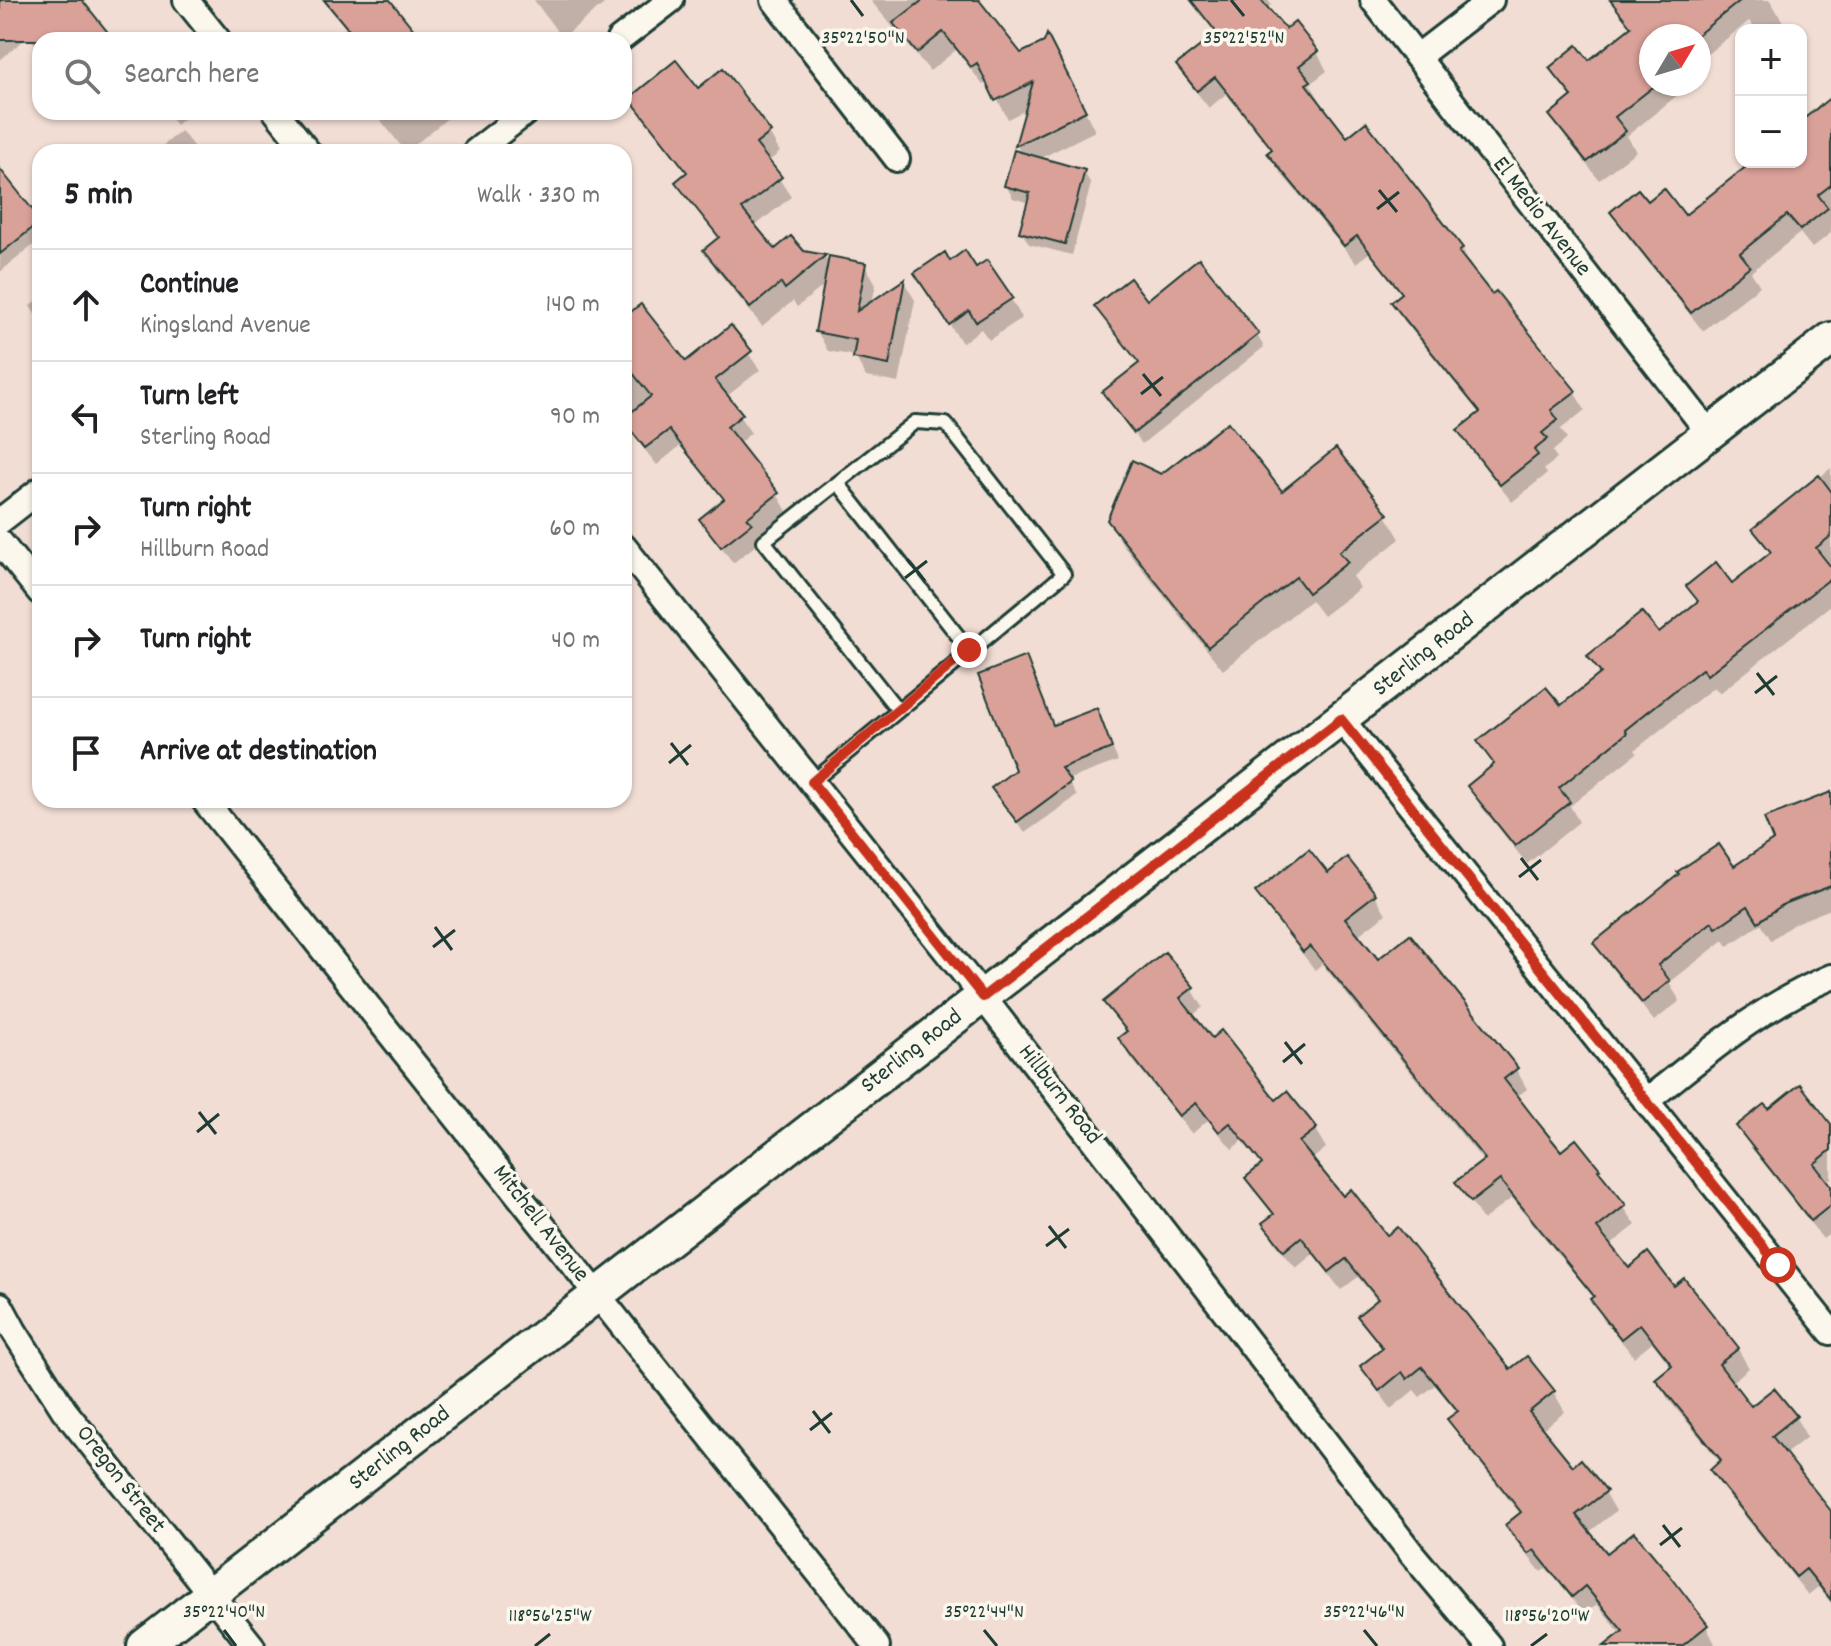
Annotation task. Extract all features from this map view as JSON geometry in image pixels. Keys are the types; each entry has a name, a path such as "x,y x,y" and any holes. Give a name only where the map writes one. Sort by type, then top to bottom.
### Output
{"street":[{"path":"186,0 212,32"},
{"path":"629,32 671,0"},
{"path":"774,0 897,159"},
{"name":"El Medio Avenue","path":"1373,0 1710,434"},
{"path":"1417,57 1491,0"},
{"path":"282,120 302,144"},
{"path":"485,144 516,120"},
{"name":"Sterling Road","path":"144,1646 1831,339"},
{"path":"0,521 32,496"},
{"path":"0,542 32,582"},
{"name":"Hillburn Road","path":"632,557 983,997 1412,1554 1489,1646"},
{"path":"1341,719 1831,1332"},
{"name":"Mitchell Avenue","path":"210,808 877,1646"},
{"path":"1646,1101 1750,1019 1800,990 1831,977"},
{"name":"Oregon Street","path":"0,1305 64,1410 252,1646"}],"lane":[{"path":"812,782 1064,574 946,424 915,422 764,541 897,709"},
{"path":"838,483 969,650"}],"building":[{"path":"0,0 82,0 108,32 32,32 32,40 0,40"},
{"path":"324,0 390,0 416,32 350,32"},
{"path":"923,0 979,0 1021,53 1044,42 1047,34 1086,111 1015,146 1033,82 995,101 977,63 971,67 943,32 917,53 893,23"},
{"path":"1191,0 1261,0 1286,29 1295,22 1318,51 1299,66 1311,81 1306,84 1347,137 1366,122 1463,248 1459,252 1492,294 1496,291 1576,391 1551,410 1558,420 1542,433 1548,439 1534,450 1538,455 1500,485 1457,430 1480,412 1391,302 1402,293 1357,236 1344,246 1267,153 1272,149 1215,77 1197,91 1176,65 1217,33"},
{"path":"1610,0 1741,0 1711,24 1639,24 1639,96 1642,96 1615,117 1626,131 1587,162 1549,115 1572,96 1549,68 1577,45 1589,60 1631,27"},
{"path":"676,60 698,88 723,68 771,132 756,144 782,177 742,209 775,249 791,236 804,251 826,255 785,289 781,283 750,308 703,250 719,237 675,182 687,172 632,102 632,96"},
{"path":"1831,97 1831,185 1818,195 1828,208 1800,230 1787,215 1740,253 1750,266 1691,313 1610,212 1638,189 1648,201 1664,188 1685,215 1744,168 1807,168 1807,116"},
{"path":"1014,150 1085,170 1065,244 1019,232 1030,193 1004,186"},
{"path":"0,169 32,209 32,228 0,254"},
{"path":"965,250 976,267 987,260 1013,298 976,322 969,311 949,325 914,273 945,252 950,261"},
{"path":"829,256 866,263 857,311 905,279 889,365 853,358 856,340 815,332"},
{"path":"1199,258 1259,334 1134,433 1102,392 1139,363 1094,306 1130,278 1147,300"},
{"path":"641,304 686,361 731,325 752,351 715,380 743,414 727,427 779,493 747,518 752,523 721,547 699,519 724,499 669,430 645,448 632,432 632,411 651,396 632,372 632,311"},
{"path":"1228,422 1282,491 1336,448 1388,514 1339,552 1348,562 1308,593 1296,577 1208,647 1107,520 1132,460 1161,474"},
{"path":"1819,475 1831,491 1831,536 1816,548 1831,567 1831,578 1707,675 1702,669 1625,730 1627,733 1559,788 1570,802 1515,846 1467,786 1494,764 1477,741 1546,687 1561,705 1601,673 1587,656 1642,612 1659,633 1698,601 1686,586 1716,562 1732,583 1771,552 1752,529"},
{"path":"1026,656 1053,725 1097,708 1112,748 1061,768 1071,782 1017,822 991,788 1015,770 978,675"},
{"path":"1831,792 1831,886 1784,904 1758,922 1748,906 1716,928 1712,922 1658,965 1670,981 1642,1003 1593,943 1679,874 1677,872 1719,844 1734,866 1773,840 1764,818"},
{"path":"1309,849 1328,873 1347,857 1376,894 1345,918 1378,959 1410,934 1518,1068 1504,1079 1535,1119 1561,1151 1576,1139 1600,1169 1626,1205 1597,1228 1629,1268 1648,1252 1674,1286 1684,1278 1739,1348 1719,1364 1751,1406 1774,1388 1797,1416 1772,1436 1831,1511 1831,1600 1806,1569 1796,1577 1710,1470 1721,1460 1655,1379 1672,1365 1640,1324 1621,1339 1590,1299 1594,1296 1500,1180 1471,1202 1455,1182 1485,1159 1310,946 1303,952 1255,892"},
{"path":"1165,952 1194,987 1180,998 1212,1038 1221,1030 1276,1100 1287,1091 1317,1128 1299,1142 1343,1196 1351,1189 1387,1235 1398,1227 1510,1369 1527,1356 1555,1391 1529,1412 1573,1466 1581,1459 1607,1491 1576,1515 1607,1553 1634,1532 1669,1574 1708,1625 1682,1646 1604,1646 1623,1631 1585,1586 1572,1597 1534,1550 1528,1554 1505,1525 1521,1512 1447,1419 1458,1411 1422,1367 1407,1379 1402,1372 1379,1391 1360,1366 1383,1348 1357,1316 1378,1299 1346,1259 1329,1272 1301,1237 1284,1251 1262,1223 1274,1214 1245,1178 1262,1164 1230,1123 1219,1132 1196,1103 1179,1116 1118,1038 1127,1031 1103,1002"},
{"path":"1800,1084 1831,1124 1831,1150 1814,1164 1831,1186 1831,1205 1811,1221 1736,1126 1764,1104 1769,1109"}],"route":[{"path":"969,650 812,782 983,997 1341,719 1778,1265"}]}
